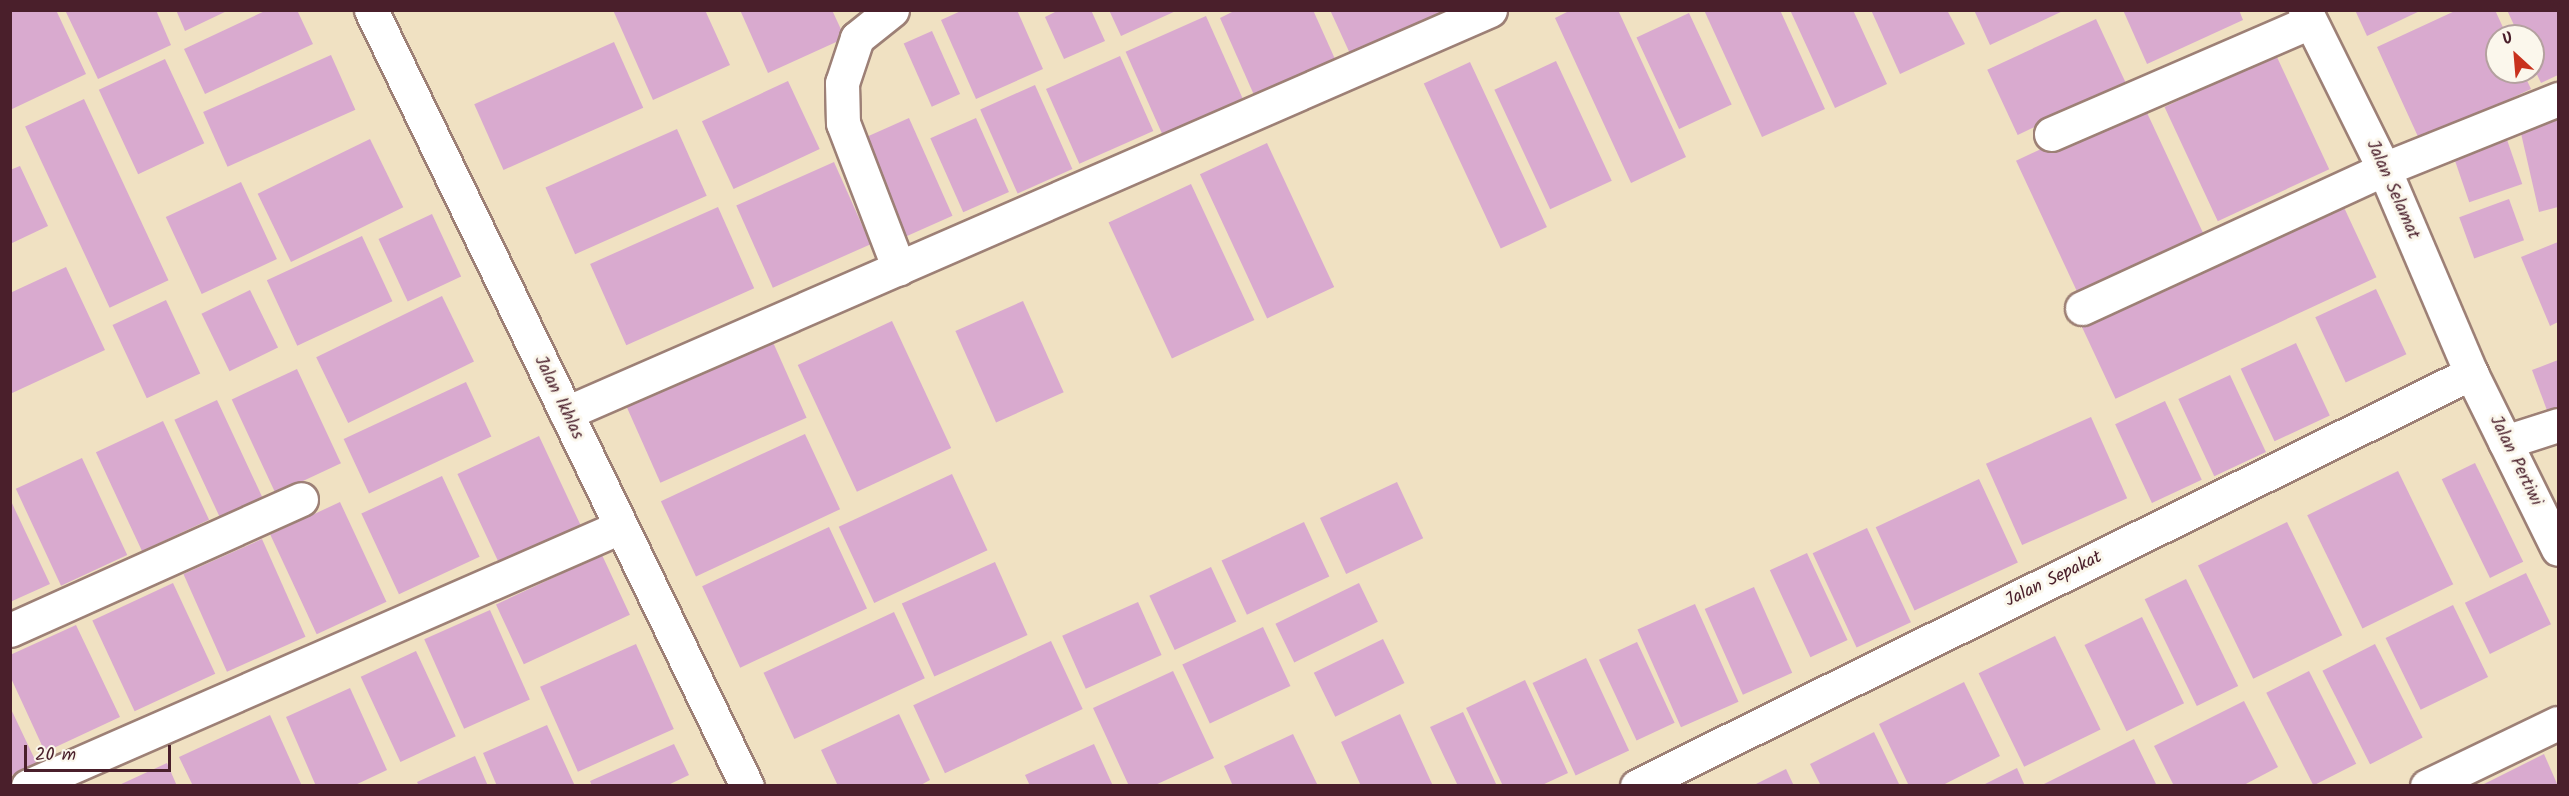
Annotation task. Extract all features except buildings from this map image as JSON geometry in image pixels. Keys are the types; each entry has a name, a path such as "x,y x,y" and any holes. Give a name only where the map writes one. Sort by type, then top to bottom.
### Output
{"street":[{"name":"Jalan Ikhlas","path":"371,10 566,413 738,783"},
{"path":"892,10 857,38 842,83 843,123 899,268"},
{"path":"566,413 1490,10"},
{"path":"2051,134 2307,16"},
{"name":"Jalan Selamat","path":"2307,16 2384,169 2471,374"},
{"path":"2082,308 2384,169 2559,99"},
{"name":"Jalan Pertiwi","path":"2471,374 2559,549"},
{"name":"Jalan Sepakat","path":"1637,786 1677,777 2471,374"},
{"path":"2505,442 2559,425"},
{"path":"10,630 301,499"},
{"path":"28,786 620,527"},
{"path":"2427,786 2559,723"}]}
